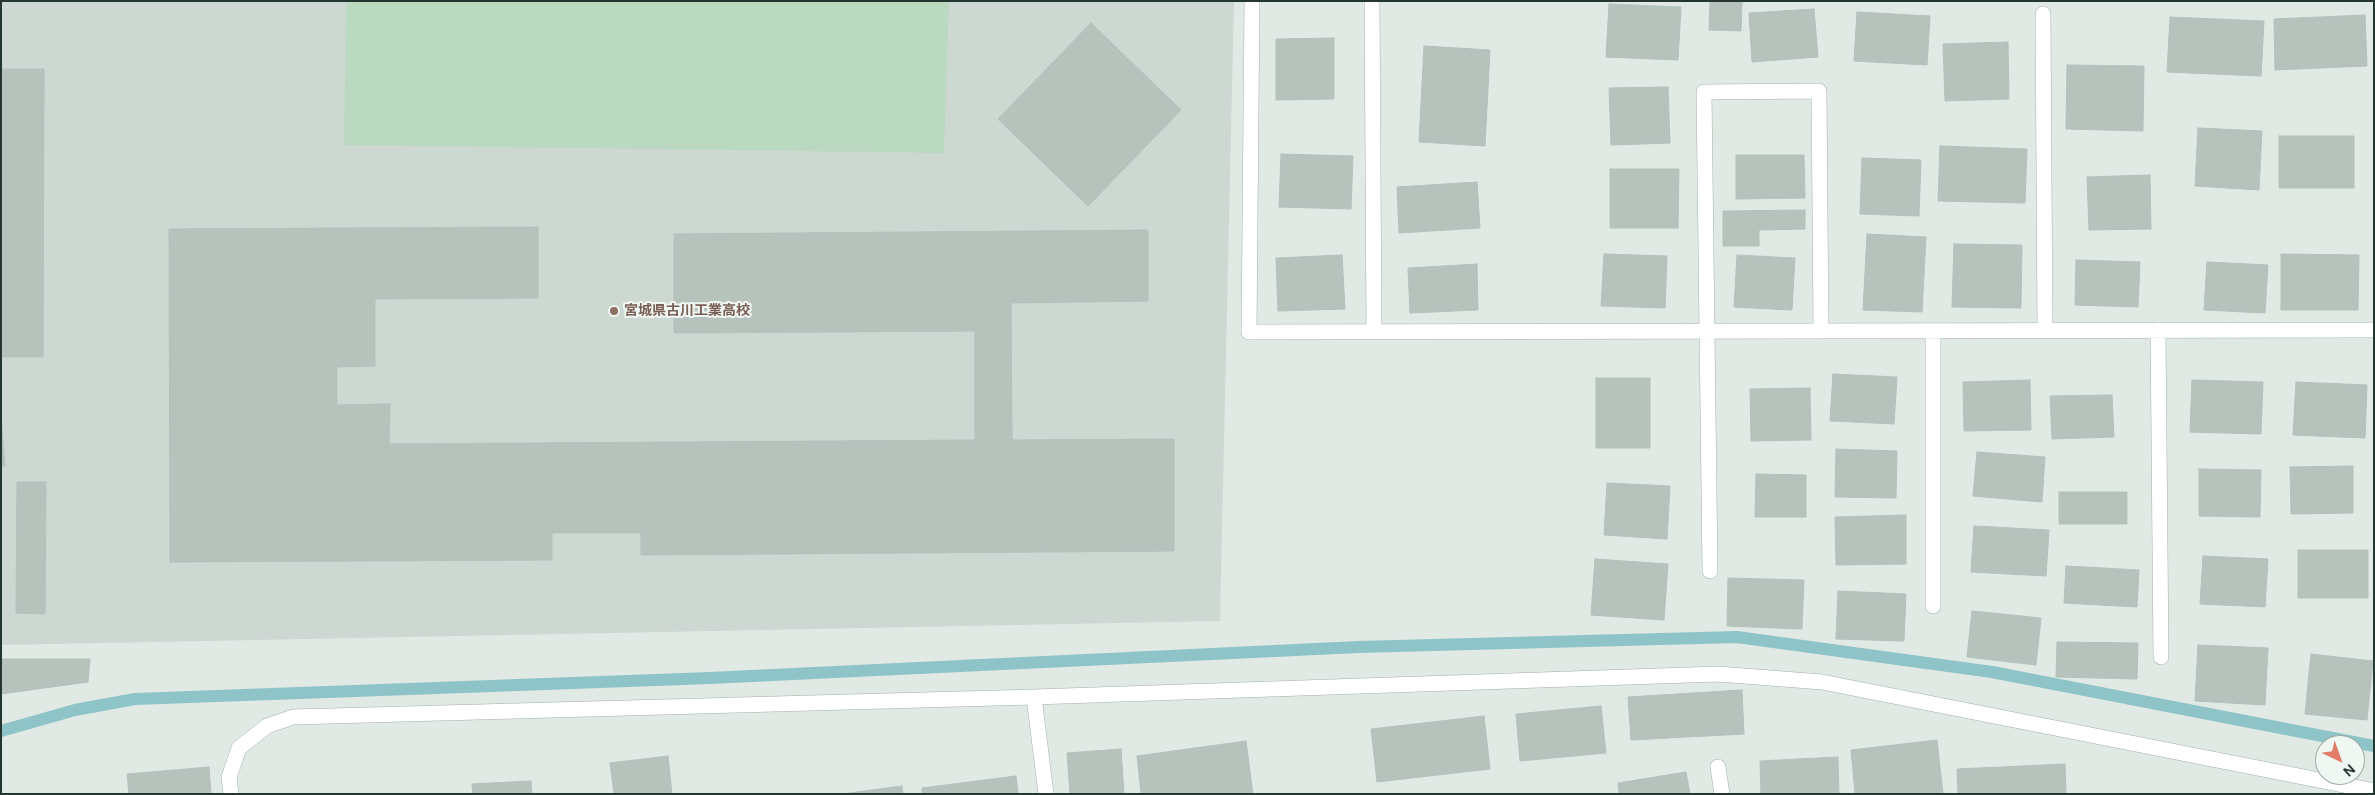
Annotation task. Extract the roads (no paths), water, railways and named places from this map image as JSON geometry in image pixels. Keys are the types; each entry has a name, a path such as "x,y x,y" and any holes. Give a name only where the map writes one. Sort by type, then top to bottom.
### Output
{"street":[{"path":"1252,1 1249,332 2374,330"},
{"path":"1372,1 1374,332"},
{"path":"2043,14 2045,331"},
{"path":"1710,571 1704,92 1819,91 1821,331"},
{"path":"2158,330 2161,657"},
{"path":"1933,331 1933,606"},
{"path":"231,794 229,778 239,748 267,726 293,717 1034,697 1718,674 1822,682 2374,791"},
{"path":"1034,697 1046,794"},
{"path":"1718,767 1722,794"}],"waterway":[{"path":"1,731 75,710 135,699 710,678 1358,647 1737,637 1992,672 2374,746"}],"place":[{"name":"宮城県古川工業高校","path":"614,311"}]}
